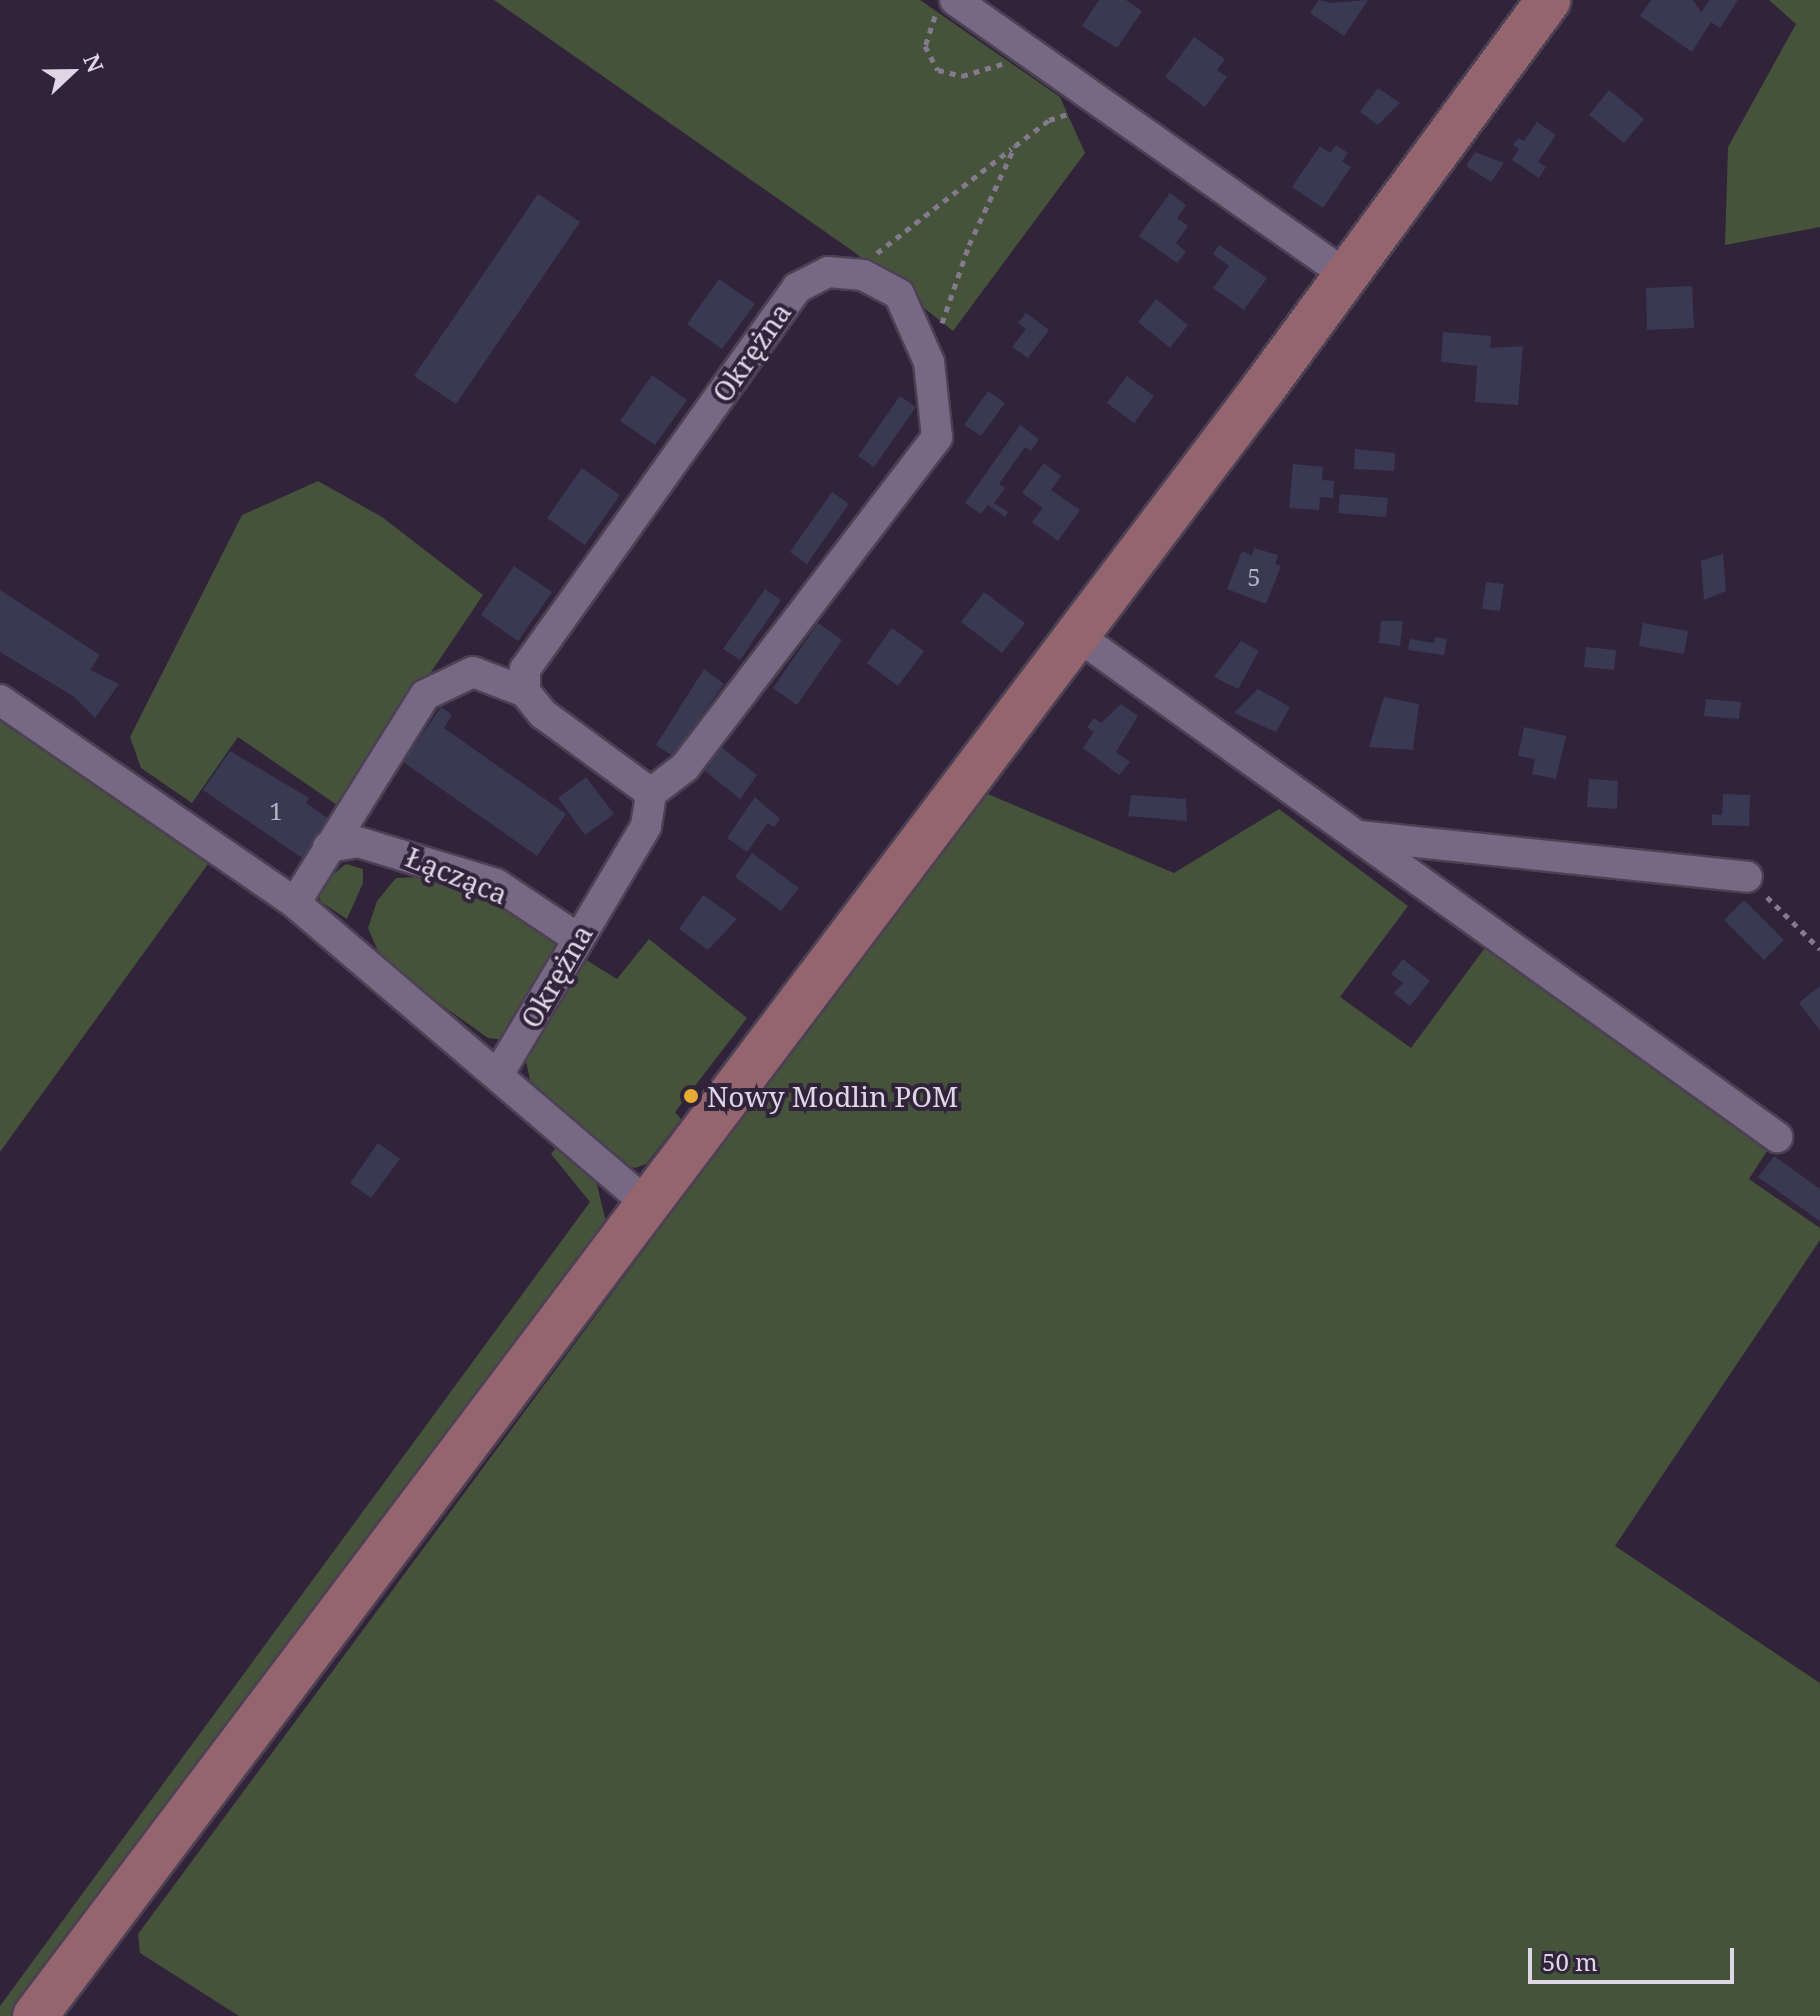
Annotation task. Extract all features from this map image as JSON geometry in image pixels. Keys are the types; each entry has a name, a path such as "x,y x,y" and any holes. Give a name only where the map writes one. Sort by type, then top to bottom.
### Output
{"street":[{"path":"35,2016 645,1202 1347,275 1549,0"},
{"path":"948,5 1023,47 1347,275"},
{"name":"Okrężna","path":"525,692 525,669 797,288 828,272 847,274"},
{"path":"295,903 425,695 473,672 525,692 543,714 651,793 685,767 937,437 929,362 899,294 847,274"},
{"path":"1075,634 1777,1137"},
{"path":"0,700 295,903 499,1073 645,1202"},
{"name":"Okrężna","path":"499,1073 646,826 651,793"},
{"path":"1356,835 1747,877"},
{"name":"Łącząca","path":"328,847 358,842 496,884 577,938"}],"path":[{"path":"948,5 925,46 938,70 988,72 1023,47"},
{"path":"847,274 1049,120 1104,104"},
{"path":"929,362 969,245 1015,146"},
{"path":"1747,877 1820,949"}],"green space":[{"path":"494,0 920,0 1060,97 1085,153 953,331 854,252"},
{"path":"1769,0 1820,0 1820,227 1725,245 1728,147 1796,24"},
{"path":"318,481 382,517 483,595 340,807 238,737 192,803 141,768 130,737 242,515"},
{"path":"0,719 208,864 0,1152"},
{"path":"983,792 1174,873 1279,809 1408,906 1340,997 1411,1048 1487,945 1769,1148 1749,1179 1820,1228 1820,1240 1615,1546 1820,1683 1820,2016 239,2016 140,1953 138,1934"},
{"path":"346,864 363,869 363,883 347,919 321,902 316,888"},
{"path":"421,877 495,899 556,940 559,951 505,1040 488,1038 383,963 368,928 377,901 396,878"},
{"path":"649,939 747,1018 675,1112 681,1119 646,1164 635,1168 619,1163 530,1080 524,1052 580,956 617,979"},
{"path":"560,1142 596,1181 607,1226 14,2016 0,2016 0,2006 590,1202 551,1154"}],"building":[{"path":"1099,0 1126,0 1142,11 1117,48 1082,26"},
{"path":"1319,0 1331,3 1368,0 1344,36 1310,13"},
{"path":"1651,0 1693,0 1701,12 1710,0 1738,0 1720,28 1711,22 1692,52 1640,16"},
{"path":"1194,37 1225,59 1217,70 1227,77 1205,107 1165,77"},
{"path":"1378,88 1400,103 1378,125 1360,112"},
{"path":"1609,90 1644,119 1624,143 1589,115"},
{"path":"1537,122 1556,135 1538,162 1546,167 1539,178 1512,160 1519,149 1513,145 1518,138 1524,141"},
{"path":"1336,145 1348,153 1342,161 1351,167 1323,208 1292,187 1320,146 1330,153"},
{"path":"1475,152 1504,163 1491,182 1466,166"},
{"path":"1170,193 1186,205 1177,218 1188,226 1176,243 1186,252 1177,263 1139,236"},
{"path":"538,194 580,222 456,404 414,376"},
{"path":"1219,245 1267,278 1244,310 1213,288 1229,266 1213,254"},
{"path":"719,279 755,304 722,349 687,324"},
{"path":"1692,286 1694,328 1647,330 1646,288"},
{"path":"1156,299 1188,325 1170,348 1138,322"},
{"path":"1026,313 1049,330 1028,358 1012,347 1026,329 1018,323"},
{"path":"1443,332 1491,336 1490,348 1523,346 1518,405 1475,402 1477,366 1441,362"},
{"path":"652,375 687,400 655,445 620,421"},
{"path":"1127,376 1154,396 1134,423 1107,403"},
{"path":"988,391 1005,403 981,436 964,425"},
{"path":"900,396 916,407 874,467 858,456"},
{"path":"1020,425 1039,439 1031,451 1025,447 999,484 1005,488 994,503 1008,512 1005,517 988,505 981,514 965,503"},
{"path":"1355,449 1395,453 1394,471 1354,469"},
{"path":"1044,463 1061,476 1051,490 1080,510 1058,541 1032,522 1043,508 1022,493"},
{"path":"1293,464 1323,467 1322,480 1334,481 1333,498 1320,497 1319,510 1289,508"},
{"path":"582,468 620,495 585,545 547,518"},
{"path":"832,492 849,504 807,564 790,552"},
{"path":"1340,494 1388,498 1386,517 1338,513"},
{"path":"1254,548 1278,555 1275,564 1281,566 1266,604 1227,589 1242,551 1252,555"},
{"path":"1723,554 1726,591 1704,600 1701,561"},
{"path":"514,566 552,592 518,641 481,615"},
{"path":"1486,582 1504,584 1500,611 1482,609"},
{"path":"765,589 781,600 740,660 723,649"},
{"path":"0,590 100,655 90,670 119,684 95,718 73,696 0,652"},
{"path":"984,592 1025,623 1002,653 961,622"},
{"path":"1381,621 1403,621 1400,646 1379,643"},
{"path":"818,623 842,640 797,705 773,688"},
{"path":"1643,623 1688,631 1684,654 1639,646"},
{"path":"892,628 924,651 898,686 867,663"},
{"path":"1435,637 1447,639 1444,655 1408,650 1410,639 1434,643"},
{"path":"1241,641 1259,651 1238,689 1214,677"},
{"path":"1586,647 1616,650 1614,670 1584,667"},
{"path":"704,669 724,684 673,756 656,745"},
{"path":"1258,689 1290,707 1276,732 1234,713"},
{"path":"1384,697 1419,704 1413,750 1369,747"},
{"path":"1706,699 1741,702 1739,719 1704,716"},
{"path":"1121,704 1138,716 1116,752 1130,762 1119,775 1083,748 1094,732 1087,727 1094,718 1101,723"},
{"path":"441,707 452,715 444,728 566,814 537,856 403,762"},
{"path":"1524,727 1566,736 1556,779 1532,774 1535,759 1518,756"},
{"path":"721,747 757,775 740,799 705,771"},
{"path":"230,751 309,798 306,803 329,819 302,858 203,790"},
{"path":"586,777 614,814 585,835 558,798"},
{"path":"1589,779 1618,781 1617,809 1587,807"},
{"path":"1723,794 1750,795 1749,826 1712,825 1712,814 1722,815"},
{"path":"1131,795 1186,799 1187,821 1128,816"},
{"path":"755,797 780,819 774,827 768,823 747,852 727,838"},
{"path":"752,853 799,888 781,911 735,877"},
{"path":"703,895 737,919 708,950 679,929"},
{"path":"1744,900 1784,940 1764,960 1724,920"},
{"path":"1403,959 1430,981 1410,1006 1394,993 1403,983 1391,974"},
{"path":"1820,986 1820,1030 1799,1003"},
{"path":"378,1143 400,1159 371,1198 350,1183"},
{"path":"1774,1156 1820,1189 1820,1221 1758,1177"}],"place":[{"name":"Nowy Modlin POM","path":"691,1096"}]}
